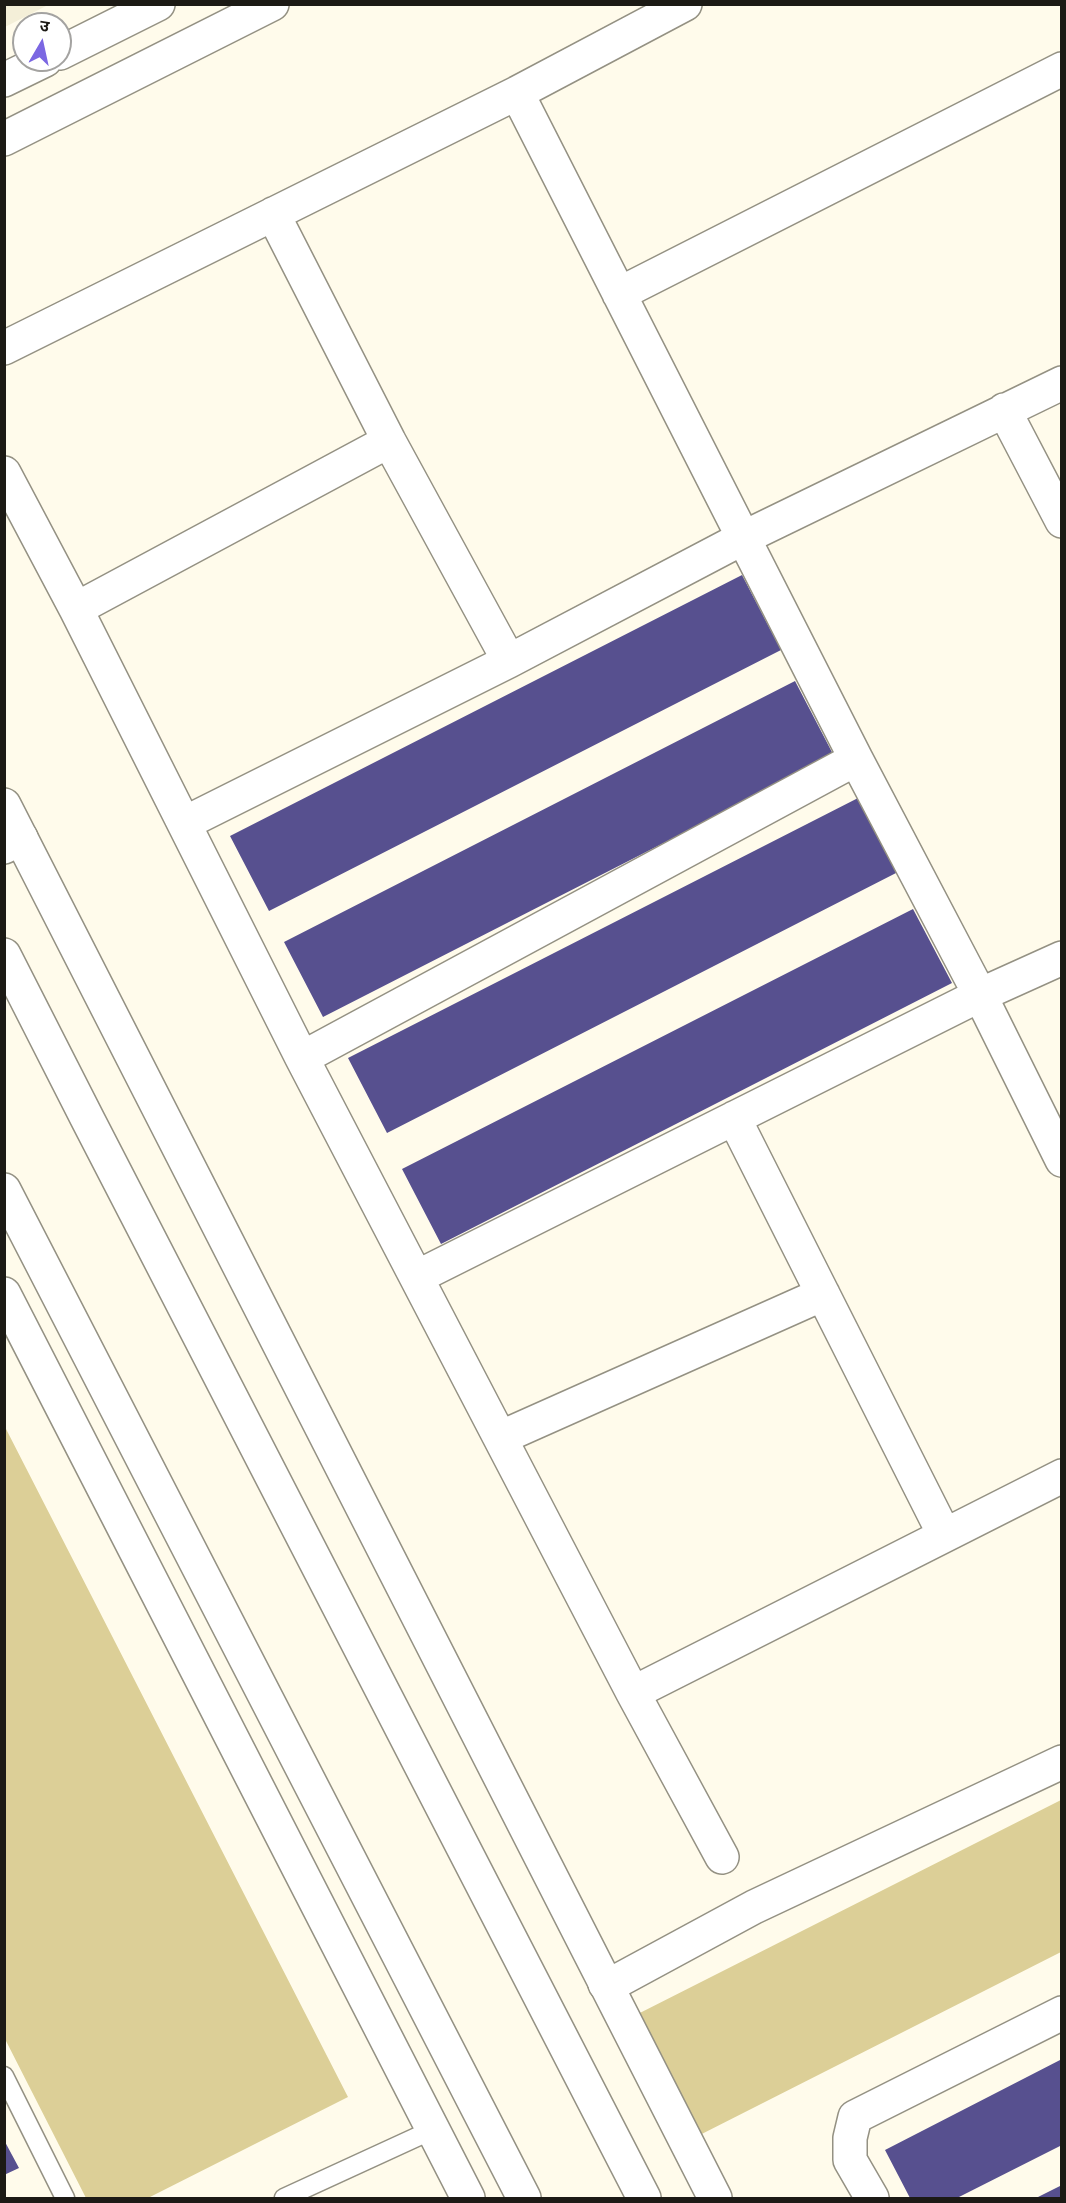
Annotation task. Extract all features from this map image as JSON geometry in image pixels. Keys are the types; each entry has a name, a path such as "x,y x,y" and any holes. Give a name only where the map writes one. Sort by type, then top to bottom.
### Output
{"street":[{"path":"72,46 158,4"},
{"path":"4,139 272,4"},
{"path":"4,348 518,93 685,4"},
{"path":"619,294 1062,69"},
{"path":"4,80 20,72"},
{"path":"518,93 856,759 980,994 1062,1160"},
{"path":"273,214 389,441 509,661"},
{"path":"185,823 509,661 743,538 1062,383"},
{"path":"1004,410 1062,521"},
{"path":"76,609 389,441"},
{"path":"4,473 76,609 302,1058 502,1437 633,1693 722,1857"},
{"path":"302,1058 856,759"},
{"path":"4,805 13,842 715,2199"},
{"path":"4,955 644,2199"},
{"path":"417,1277 980,994 1062,958"},
{"path":"734,1118 944,1534"},
{"path":"4,1190 524,2199"},
{"path":"4,1294 468,2199"},
{"path":"502,1437 823,1294"},
{"path":"633,1693 1062,1476"},
{"path":"605,1984 621,1979 754,1907 1062,1762"},
{"path":"872,2199 850,2160 850,2138 855,2117 1062,2013"}],"lane":[{"path":"4,2076 65,2199"},
{"path":"284,2199 432,2130"}],"shaded area":[{"path":"5,4 48,4 34,12 12,12 12,23 5,27"},
{"path":"5,1427 348,2097 148,2198 86,2198 5,2039"},
{"path":"1061,1800 1061,1952 682,2144 620,2023"}],"building":[{"path":"742,575 781,650 269,911 230,836"},
{"path":"795,681 834,756 323,1017 284,942"},
{"path":"860,797 898,872 387,1133 348,1058"},
{"path":"913,909 952,983 441,1244 402,1169"},
{"path":"1062,2059 1062,2145 957,2198 910,2198 885,2150"},
{"path":"4,2140 19,2168 4,2175"},
{"path":"1062,2185 1062,2198 1036,2198"}]}
